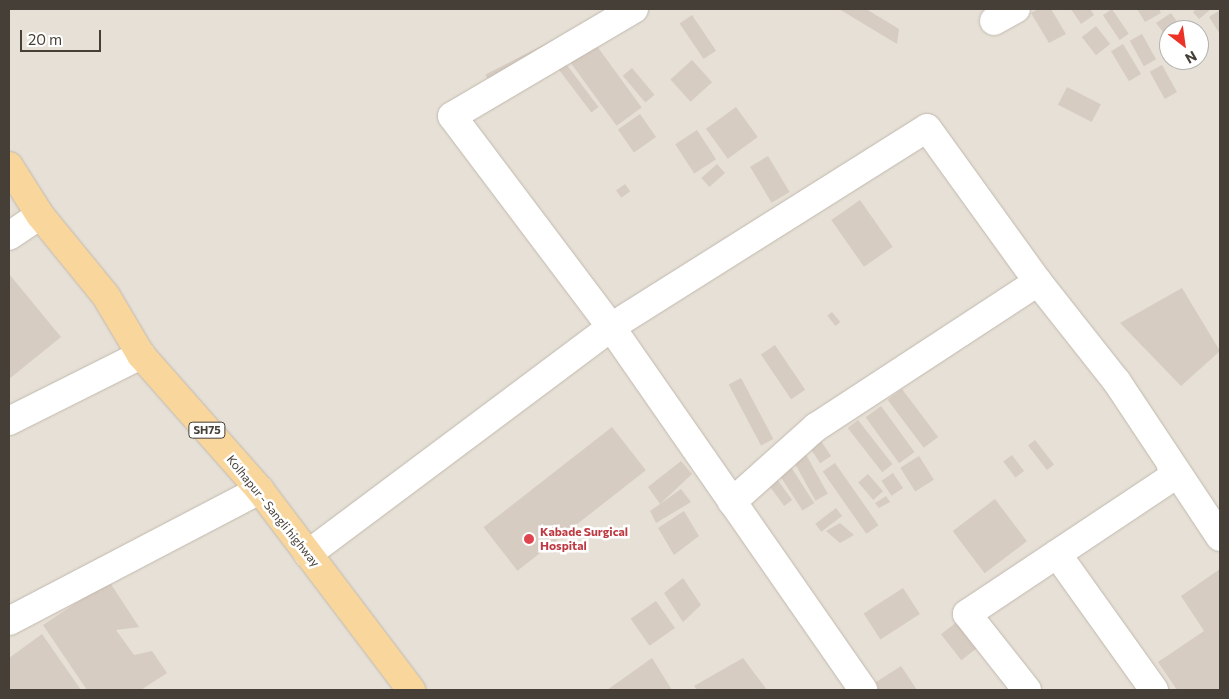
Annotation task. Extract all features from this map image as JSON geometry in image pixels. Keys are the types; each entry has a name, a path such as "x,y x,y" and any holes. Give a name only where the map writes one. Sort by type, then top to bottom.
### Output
{"main road":[{"name":"Kolhapur - Sangli highway","path":"9,166 40,216 106,296 141,355 260,490 411,690"}],"street":[{"path":"634,9 452,116 611,327 863,690"},
{"path":"308,554 611,327 927,128 1038,282 1117,382 1171,467 1220,536"},
{"path":"9,236 40,216"},
{"path":"732,502 816,427 1038,282"},
{"path":"9,421 141,355"},
{"path":"1027,690 967,614 1174,476 1171,467"},
{"path":"9,621 260,490"},
{"path":"1057,554 1154,690"}],"shaded area":[{"path":"9,9 1220,9 1220,690 9,690"}],"building":[{"path":"839,9 866,9 899,29 897,44"},
{"path":"1038,9 1051,9 1066,34 1049,43 1031,13"},
{"path":"1071,9 1090,9 1094,15 1081,24"},
{"path":"1112,9 1129,34 1120,40 1103,15"},
{"path":"1137,9 1159,9 1161,13 1145,22"},
{"path":"1196,9 1211,9 1199,19 1193,12"},
{"path":"1220,10 1220,34 1209,17"},
{"path":"1171,13 1176,20 1160,20"},
{"path":"692,15 716,51 704,59 680,23"},
{"path":"1096,26 1110,44 1096,55 1082,37"},
{"path":"1142,34 1156,59 1144,66 1130,41"},
{"path":"553,40 557,48 489,83 485,75"},
{"path":"594,42 642,108 617,126 569,60"},
{"path":"1123,44 1141,74 1129,81 1111,51"},
{"path":"563,60 599,107 591,113 556,65"},
{"path":"692,60 712,82 691,102 670,79"},
{"path":"1159,67 1159,70 1165,70 1177,92 1165,99 1150,72"},
{"path":"632,68 654,95 645,103 623,76"},
{"path":"1067,87 1101,104 1092,122 1058,105"},
{"path":"736,107 758,137 728,159 706,129"},
{"path":"640,114 656,137 634,152 618,129"},
{"path":"697,130 716,159 694,174 675,144"},
{"path":"768,156 790,192 772,203 750,167"},
{"path":"717,164 725,173 709,187 701,178"},
{"path":"625,184 630,191 621,198 616,190"},
{"path":"860,200 893,247 864,267 831,220"},
{"path":"9,274 61,337 9,379"},
{"path":"1182,288 1220,351 1181,386 1120,323"},
{"path":"832,312 840,322 836,326 827,316"},
{"path":"775,345 805,390 791,399 761,355"},
{"path":"741,378 773,439 761,445 729,385"},
{"path":"902,389 938,437 924,448 888,400"},
{"path":"881,406 915,452 899,463 866,417"},
{"path":"858,420 892,464 882,472 848,428"},
{"path":"612,427 646,470 517,571 484,527"},
{"path":"1035,440 1054,464 1047,470 1028,446"},
{"path":"821,441 831,456 820,463 810,448"},
{"path":"804,451 828,494 816,501 792,458"},
{"path":"1012,455 1024,471 1015,478 1003,462"},
{"path":"919,456 934,480 915,491 900,468"},
{"path":"681,461 692,474 660,504 648,487"},
{"path":"787,461 814,503 802,511 775,469"},
{"path":"835,463 879,525 866,534 823,472"},
{"path":"893,473 903,488 891,496 881,481"},
{"path":"868,474 883,491 873,500 858,483"},
{"path":"774,475 792,500 784,506 766,481"},
{"path":"681,489 691,502 656,523 650,511"},
{"path":"886,496 890,502 879,508 875,503"},
{"path":"995,499 1027,541 985,573 953,531"},
{"path":"836,508 842,516 821,532 815,524"},
{"path":"684,511 699,536 674,555 658,528"},
{"path":"840,523 854,535 840,543 826,531"},
{"path":"1220,569 1220,690 1177,690 1158,662 1204,631 1181,596"},
{"path":"683,578 701,605 683,622 664,593"},
{"path":"109,581 139,627 116,630 134,655 152,651 167,673 141,690 87,690 43,625"},
{"path":"903,588 920,614 880,640 864,614"},
{"path":"656,601 675,628 650,646 631,619"},
{"path":"967,614 987,640 961,660 941,634"},
{"path":"42,634 81,690 9,690 9,658"},
{"path":"652,658 672,690 607,690"},
{"path":"743,658 767,690 697,690 694,686"},
{"path":"901,666 917,690 873,690 870,686"}],"place":[{"name":"Kabade Surgical Hospital","path":"529,539"}]}
